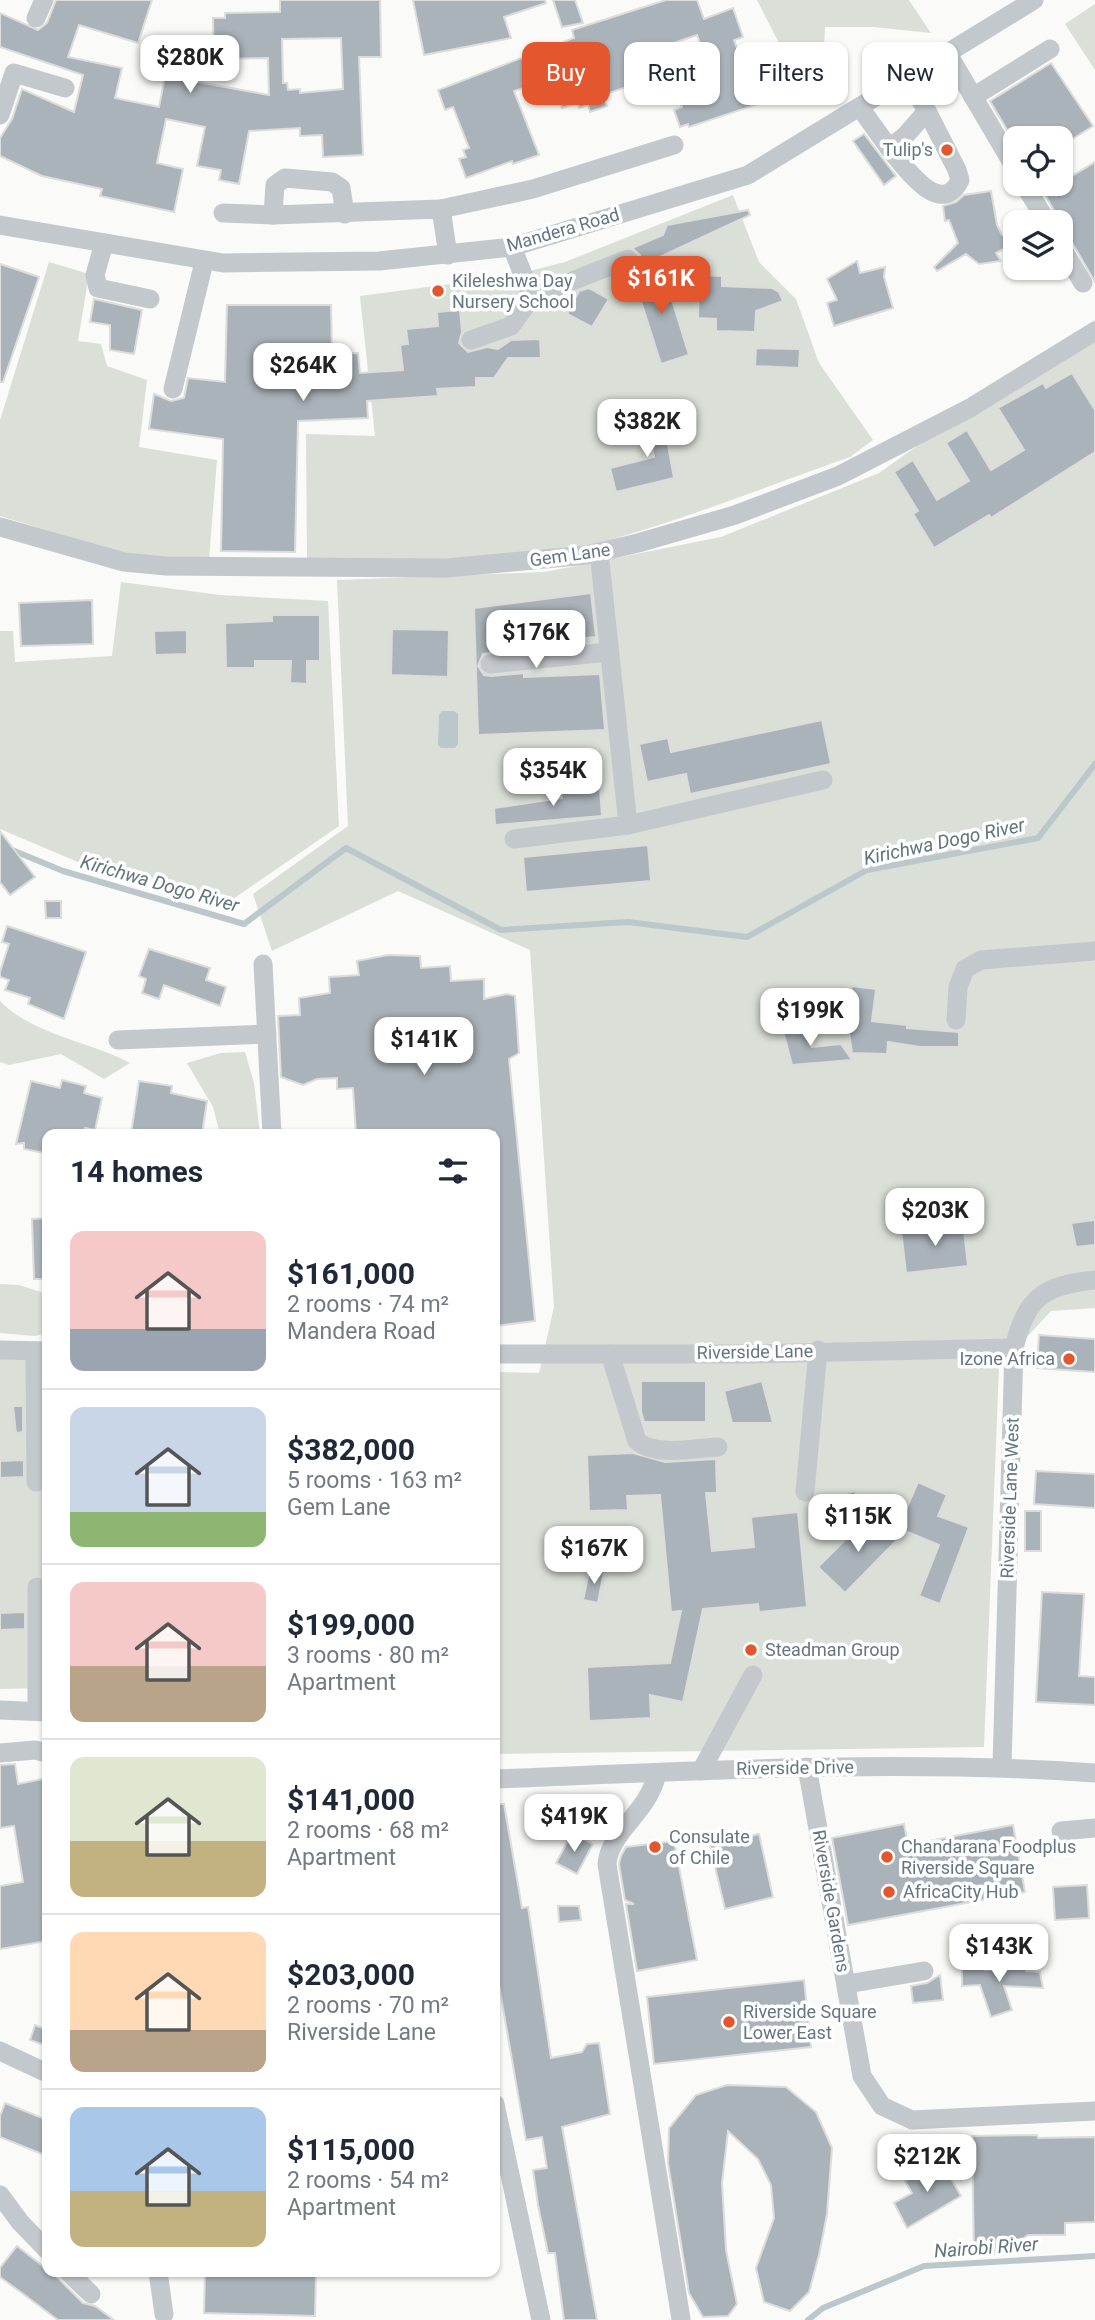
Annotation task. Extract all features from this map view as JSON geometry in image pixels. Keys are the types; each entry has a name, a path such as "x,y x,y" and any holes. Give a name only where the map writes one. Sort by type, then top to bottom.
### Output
{"street":[{"name":"Mandera Road","path":"958,48 1034,0"},
{"path":"972,97 1050,49"},
{"path":"958,72 1003,148"},
{"path":"0,115 14,73 65,88"},
{"name":"Mandera Road","path":"0,225 204,262 379,261 512,247 748,175 867,105"},
{"path":"861,109 917,181 931,192 949,192 960,180 923,105"},
{"path":"889,148 905,136 927,111"},
{"path":"223,213 345,214 441,209 533,189 674,145"},
{"path":"273,215 275,185 285,178 332,182 341,188 345,214"},
{"path":"441,209 448,255"},
{"path":"104,243 95,275 99,288 150,299"},
{"path":"512,247 531,297"},
{"path":"471,340 511,326 531,297 628,258"},
{"path":"173,389 204,262"},
{"path":"1073,266 1083,283"},
{"name":"Gem Lane","path":"0,527 124,562 166,566 447,568 598,552 735,515 838,476 970,408 1095,331"},
{"path":"598,552 628,825"},
{"path":"490,664 609,652"},
{"path":"514,839 628,825 823,780"},
{"path":"956,1020 956,996 965,969 981,960 1095,951"},
{"path":"263,964 272,1129"},
{"path":"118,1040 267,1034"},
{"name":"Riverside Lane West","path":"1002,1766 1014,1348 1021,1320 1034,1300 1055,1287 1095,1280"},
{"name":"Riverside Lane","path":"500,1354 1014,1348"},
{"path":"0,1350 41,1351 36,1482"},
{"path":"805,1492 818,1350"},
{"path":"610,1354 637,1441 645,1448 718,1447"},
{"path":"0,1710 42,1712 37,1587"},
{"path":"701,1771 753,1675"},
{"path":"0,1753 42,1752"},
{"name":"Riverside Drive","path":"500,1779 807,1767 1002,1766 1095,1773"},
{"name":"Riverside Gardens","path":"807,1767 862,2076 882,2106 896,2115 912,2120 1095,2110"},
{"path":"657,1773 650,1796 612,1845 607,1864 681,2319"},
{"path":"1061,1831 1095,1828"},
{"path":"847,1984 924,1971"},
{"path":"0,2051 42,2071"},
{"path":"500,2128 541,2320"},
{"path":"0,2194 19,2222 42,2245"},
{"path":"73,2277 91,2294"},
{"path":"159,2277 164,2314"}],"shaded area":[{"path":"757,0 909,0 931,33 874,27 825,27 824,42 779,42"},
{"path":"1095,4 1095,70 1065,24"},
{"path":"733,195 759,262 796,299 819,363 873,440 850,457 725,502 631,534 564,551 528,557 454,562 307,562 306,434 375,436 360,296 510,276 565,262"},
{"path":"49,262 89,274 78,341 101,344 107,366 147,380 139,447 217,460 209,559 128,555 0,516 0,420"},
{"path":"1095,320 1095,1308 1051,1311 999,1367 984,1747 500,1754 500,1372 539,1373 554,1307 530,950 398,891 272,951 253,894 348,826 337,580 545,572 721,537 879,473"},
{"path":"121,582 220,595 328,601 339,826 233,899 78,862 0,829 0,631 13,631 15,662 112,656"},
{"path":"442,711 454,711 458,714 458,744 455,748 441,748 438,745 439,715"},
{"path":"0,1001 28,1022 130,1063 104,1079 61,1054 9,1065 0,1062"},
{"path":"245,1052 254,1083 259,1129 219,1129 213,1107 187,1063 221,1053"},
{"path":"0,1284 19,1285 42,1292 42,1334 0,1333"},
{"path":"0,1357 42,1358 42,1688 0,1689"}],"building":[{"path":"56,0 152,0 138,43 79,25 68,57 122,68 115,98 159,107 165,76 269,95 268,58 214,59 213,18 225,18 225,13 280,12 280,0 380,0 381,57 359,57 363,155 323,157 322,135 300,136 300,128 249,131 239,184 219,180 221,170 197,166 205,127 166,119 157,163 183,169 174,212 100,196 102,189 42,176 0,156 0,138 12,119 22,89 74,112 83,75 0,47 0,13 38,30 47,23","holes":["341,38 343,89 300,93 300,89 288,90 287,83 283,83 282,39"]},
{"path":"413,0 545,0 546,3 504,17 511,38 424,55"},
{"path":"553,0 575,0 583,23 562,27"},
{"path":"666,0 697,0 704,19 733,8 743,37 734,40 734,105 755,105 689,127 688,124 680,127 674,110 682,107 681,105 720,105 720,42 700,42 697,35 676,42 624,42 624,88 610,93 610,42 564,42 574,38 572,30"},
{"path":"522,58 522,88 514,91 539,155 513,164 512,161 466,178 459,159 466,157 463,150 469,148 453,107 445,110 438,90"},
{"path":"1051,63 1093,126 1073,139 1073,126 1005,126 990,101"},
{"path":"588,105 607,105 607,106 590,112"},
{"path":"864,134 896,176 884,185 853,141"},
{"path":"1095,162 1095,282 1073,244 1073,210 1054,210 1046,196 1073,196 1073,175"},
{"path":"991,191 997,225 1003,235 1003,249 996,253 1001,261 979,264 966,254 937,271 934,267 958,243 949,220 945,221 943,206 956,202 964,195"},
{"path":"748,210 750,215 636,268 640,255 632,248 663,235 667,225"},
{"path":"857,261 860,273 885,267 884,277 893,308 834,326 827,303 837,300 827,279"},
{"path":"0,264 39,277 3,382 0,382"},
{"path":"632,273 664,274 689,355 661,364"},
{"path":"699,275 722,276 722,286 772,288 779,292 783,301 756,311 755,332 716,331 716,319 698,318"},
{"path":"589,288 609,299 592,327 567,314 579,291"},
{"path":"94,299 142,310 134,354 110,350 110,325 90,322"},
{"path":"227,305 331,305 332,354 358,353 360,373 403,370 400,345 408,344 406,329 438,326 437,312 460,310 462,332 459,343 468,352 487,347 498,349 511,340 540,339 541,358 508,358 494,378 476,378 476,387 437,389 438,396 367,401 368,418 298,421 295,552 221,551 223,439 149,429 154,394 171,401 184,398 188,378 225,382"},
{"path":"756,348 800,349 799,368 755,366"},
{"path":"1072,373 1095,410 1095,452 991,518 989,515 934,548 913,514 918,511 894,472 913,460 937,500 969,481 946,443 967,430 991,470 1024,450 998,408 1043,383 1046,388"},
{"path":"661,407 674,478 616,492 610,468 654,457 645,410"},
{"path":"591,593 596,637 519,644 520,649 483,654 478,666 484,675 491,676 524,673 524,677 600,674 605,730 478,735 474,608"},
{"path":"92,600 93,644 21,646 19,603"},
{"path":"272,615 320,615 320,661 307,661 307,684 290,683 291,661 255,661 255,668 226,668 225,623 272,621"},
{"path":"392,629 449,630 448,677 391,675"},
{"path":"187,630 187,654 155,655 154,631"},
{"path":"822,720 831,764 690,794 686,774 647,782 639,744 668,738 671,752"},
{"path":"600,788 602,816 495,825 494,808 562,798 561,791"},
{"path":"0,831 35,877 10,895 0,882"},
{"path":"648,845 651,881 526,892 523,857"},
{"path":"45,901 61,901 61,918 46,918"},
{"path":"7,926 86,952 64,1019 28,1004 30,998 5,990 9,980 0,977 0,972 9,944 2,942"},
{"path":"149,949 210,968 206,980 226,987 220,1006 164,985 159,999 142,993 146,979 139,976"},
{"path":"388,955 420,956 421,968 450,966 451,981 484,979 484,999 507,994 515,996 519,1053 509,1059 535,1321 500,1325 500,1129 356,1129 353,1088 337,1089 337,1078 317,1079 303,1085 281,1077 278,1016 300,1015 299,998 330,993 329,977 359,975 357,961"},
{"path":"851,986 876,989 872,1021 907,1025 907,1028 959,1032 959,1047 920,1047 888,1042 887,1054 852,1053 846,1012 855,1010"},
{"path":"810,1024 812,1047 841,1044 852,1060 792,1065 782,1027"},
{"path":"62,1080 86,1086 84,1093 102,1098 95,1129 42,1129 42,1153 24,1149 24,1143 16,1144 31,1081 60,1088"},
{"path":"139,1081 172,1086 171,1093 207,1101 203,1129 132,1129"},
{"path":"42,1218 42,1279 34,1279 32,1219"},
{"path":"1095,1220 1095,1245 1076,1247 1071,1223"},
{"path":"963,1222 968,1266 906,1273 901,1230"},
{"path":"1039,1335 1095,1339 1095,1372 1037,1368"},
{"path":"641,1381 706,1381 706,1422 644,1422 641,1411"},
{"path":"762,1381 773,1423 732,1423 724,1391"},
{"path":"13,1406 23,1406 23,1432 16,1433"},
{"path":"633,1453 665,1462 716,1459 717,1493 706,1493 712,1551 754,1547 751,1517 798,1512 807,1607 759,1612 758,1604 703,1609 683,1702 650,1695 651,1718 589,1721 587,1667 670,1663 681,1611 671,1612 660,1495 627,1496 628,1510 589,1511 587,1455"},
{"path":"24,1460 24,1477 0,1478 0,1461"},
{"path":"1036,1471 1095,1474 1095,1508 1034,1504"},
{"path":"918,1482 947,1495 938,1516 969,1527 940,1604 919,1596 939,1545 898,1528"},
{"path":"855,1491 858,1501 869,1512 829,1522 823,1499"},
{"path":"1025,1511 1041,1511 1041,1551 1025,1551"},
{"path":"871,1514 897,1540 845,1593 818,1567"},
{"path":"590,1568 604,1571 598,1603 583,1600"},
{"path":"1042,1592 1084,1594 1079,1676 1095,1677 1095,1705 1036,1702"},
{"path":"25,1612 25,1629 0,1630 0,1613"},
{"path":"15,1764 18,1784 42,1779 42,1942 0,1949 0,1886 23,1882 14,1826 0,1828 0,1765"},
{"path":"500,1804 504,1804 522,1908 528,1907 551,2058 582,2052 587,2044 599,2043 610,2114 562,2127 597,2320 564,2320 555,2253 548,2253 533,2170 547,2168 542,2137 526,2140 500,1991"},
{"path":"904,1824 908,1845 1013,1825 1025,1892 848,1925 832,1838"},
{"path":"572,1833 593,1844 577,1874 556,1863"},
{"path":"759,1834 773,1897 725,1909 710,1845"},
{"path":"674,1841 697,1960 637,1971 626,1904 634,1904 625,1900 619,1864 621,1856 626,1847"},
{"path":"1087,1885 1089,1918 1055,1920 1053,1887"},
{"path":"558,1906 579,1906 581,1920 559,1922"},
{"path":"985,1965 985,1970 1026,1968 1026,1971 1040,1972 1043,1988 1004,1986 1012,2010 991,2017 980,1985 962,1986 962,1966"},
{"path":"940,1975 943,2000 913,2003 911,1986 927,1983"},
{"name":"Riverside Square Lower East","path":"804,1980 811,2047 654,2064 647,1997"},
{"path":"35,2025 42,2028 42,2044 30,2040"},
{"path":"727,2085 786,2087 816,2112 832,2148 827,2214 819,2255 809,2292 790,2311 764,2302 756,2268 774,2218 771,2185 758,2159 728,2131 722,2183 726,2250 737,2304 728,2316 703,2317 689,2293 668,2163 669,2128 696,2095"},
{"path":"5,2103 42,2118 42,2154 0,2137 0,2116"},
{"path":"1037,2135 1038,2138 1095,2137 1095,2222 1065,2223 1065,2235 1028,2235 1003,2254 974,2255 972,2136"},
{"path":"940,2160 961,2196 907,2228 894,2203 912,2193 905,2181"},
{"path":"17,2246 42,2265 42,2277 57,2277 83,2303 95,2306 114,2320 58,2320 0,2277 0,2268"},
{"path":"205,2277 316,2277 315,2316 204,2313"}],"waterway":[{"name":"Kirichwa Dogo River","path":"0,845 63,871 244,924 346,848 501,930 628,922 747,937 867,870 1038,838 1095,764"},
{"name":"Nairobi River","path":"808,2320 823,2308 924,2266 1095,2256"}],"place":[{"name":"Tulip's","path":"947,150"},
{"name":"Kileleshwa Day Nursery School","path":"438,291"},
{"name":"Izone Africa","path":"1069,1359"},
{"name":"Steadman Group","path":"751,1650"},
{"name":"Consulate of Chile","path":"655,1847"},
{"name":"Chandarana Foodplus Riverside Square","path":"887,1857"},
{"name":"AfricaCity Hub","path":"889,1892"},
{"name":"Riverside Square Lower East","path":"729,2022"}]}
